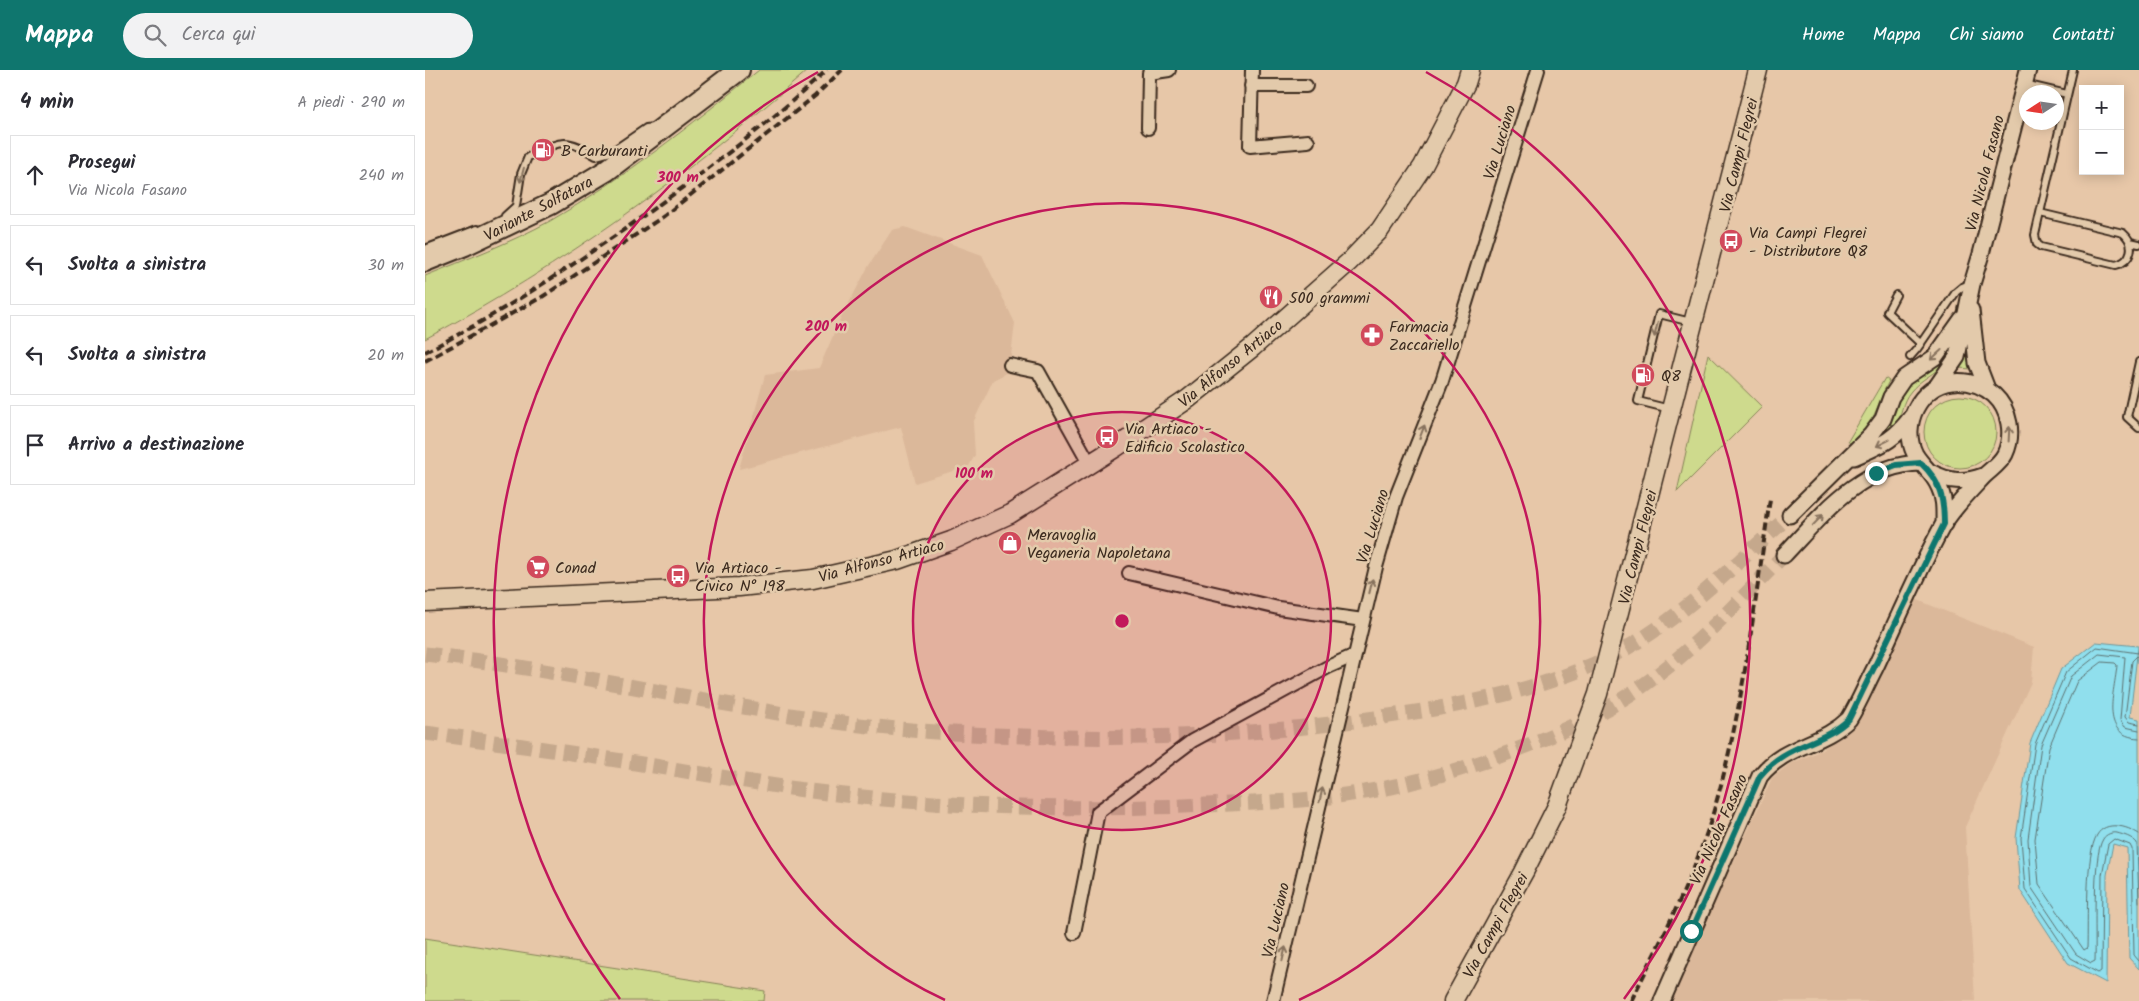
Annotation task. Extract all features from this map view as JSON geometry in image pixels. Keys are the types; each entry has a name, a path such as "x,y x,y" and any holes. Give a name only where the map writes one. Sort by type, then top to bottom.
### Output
{"main road":[{"name":"Variante Solfatara","path":"425,261 465,246 551,204 606,171 739,70"},
{"name":"Via Alfonso Artiaco","path":"425,602 739,587 813,579 897,560 951,541 1010,514 1090,464 1188,398 1253,347 1349,262 1380,230 1423,166 1466,83 1470,70"},
{"name":"Via Campi Flegrei","path":"1453,1001 1524,872 1557,806 1577,756 1598,694 1759,70"}],"street":[{"path":"1148,128 1149,73 1169,70"},
{"path":"1252,70 1250,146 1308,141"},
{"name":"Via Luciano","path":"1273,1001 1376,567 1396,498 1442,380 1538,70"},
{"name":"Via Nicola Fasano","path":"1937,386 1957,357 1971,290 2026,77"},
{"path":"1251,86 1306,86"},
{"path":"1971,290 1977,363 1987,390"},
{"path":"1790,514 1878,427 1891,398 1904,378 1935,356 1965,316"},
{"path":"1010,365 1038,371 1090,464"},
{"path":"1784,555 1836,501 1876,473 1887,468 1926,467 1943,479 1957,482 1971,480 1986,474 2001,460 2009,440 2009,426 2006,412 1998,399 1974,383 1962,381 1949,382 1937,386 1918,403 1910,427 1914,452 1926,467 1942,495 1944,524"},
{"path":"1845,461 1892,439 1901,432 1913,415"},
{"name":"Via Nicola Fasano","path":"1662,1001 1760,776 1773,761 1782,755 1834,731 1849,719 1944,524 1986,474"},
{"path":"1129,573 1278,608 1363,620"},
{"path":"1074,933 1099,812 1192,741 1328,667 1355,655"}],"lane":[{"path":"2040,213 2118,231 2127,237 2130,242 2131,253 2129,258 2116,265 2041,247 2037,244 2035,234 2073,70"},
{"path":"2026,77 2067,94"},
{"path":"499,219 508,215 516,206 521,174 528,157 558,142 569,142 597,156 611,152 646,128 665,127"},
{"path":"425,249 481,228"},
{"path":"2130,242 2139,244"},
{"path":"1910,357 1956,292 1962,287 1971,290"},
{"path":"1896,295 1887,312 1921,344"},
{"path":"1673,409 1638,401 1659,314 1695,323"},
{"path":"2139,362 2127,417 2139,428"}],"shaded area":[{"path":"905,227 982,255 1015,323 1009,372 993,380 973,423 975,455 969,466 915,483 901,427 739,469 765,375 819,368 839,322 868,267 892,230"},
{"path":"1915,599 2034,647 2031,682 1965,827 1975,1001 1670,1001 1772,778 1790,764 1822,750 1855,726"}],"green space":[{"path":"759,70 808,70 764,108 672,181 576,249 527,280 425,339 425,276 519,236 550,221 578,204 657,150"},
{"path":"1967,336 1971,369 1959,368"},
{"path":"1952,346 1946,361 1941,367 1917,385 1908,395 1895,426 1879,438 1908,384 1943,358"},
{"path":"1708,354 1762,407 1677,492"},
{"path":"1885,378 1889,381 1874,415 1866,430 1851,445 1848,441"},
{"path":"1953,396 1967,396 1986,406 1996,425 1996,439 1986,458 1967,468 1953,468 1934,458 1924,439 1924,425 1934,406"},
{"path":"425,938 765,991 764,1001 425,1001"}],"water":[{"path":"2096,642 2138,646 2130,717 2139,719 2139,969 2129,958 2127,848 2113,844 2107,875 2106,983 2068,963 2020,890 2016,838 2030,743 2061,669"}],"tunnel":[{"path":"425,654 574,676 822,720 897,729 948,733 1065,737 1192,736 1276,730 1394,715 1461,704 1528,688 1592,665 1623,650 1667,622 1731,569 1790,515"},
{"path":"425,733 561,751 797,789 910,801 1009,807 1108,808 1256,803 1337,796 1404,784 1474,765 1543,739 1604,710 1630,694 1677,659 1721,619 1784,555"}],"railway":[{"path":"425,352 476,325 525,295 622,231 727,154 827,70"},
{"path":"425,361 542,297 664,216 815,96 842,70"},
{"path":"1631,1001 1694,867 1711,820 1722,781 1747,661 1770,499"}],"place":[{"name":"B Carburanti","path":"543,150"},
{"name":"Via Campi Flegrei - Distributore Q8","path":"1731,241"},
{"name":"500 grammi","path":"1271,297"},
{"name":"Farmacia Zaccariello","path":"1372,335"},
{"name":"Q8","path":"1643,375"},
{"name":"Via Artiaco - Edificio Scolastico","path":"1107,437"},
{"name":"Meravoglia Veganeria Napoletana","path":"1010,543"},
{"name":"Conad","path":"538,567"},
{"name":"Via Artiaco - Civico N° 198","path":"678,576"}],"route":[{"path":"1691,931 1760,776 1773,761 1782,755 1822,738 1841,727 1849,719 1944,524 1944,504 1939,485 1921,463 1896,465 1876,473"}]}
